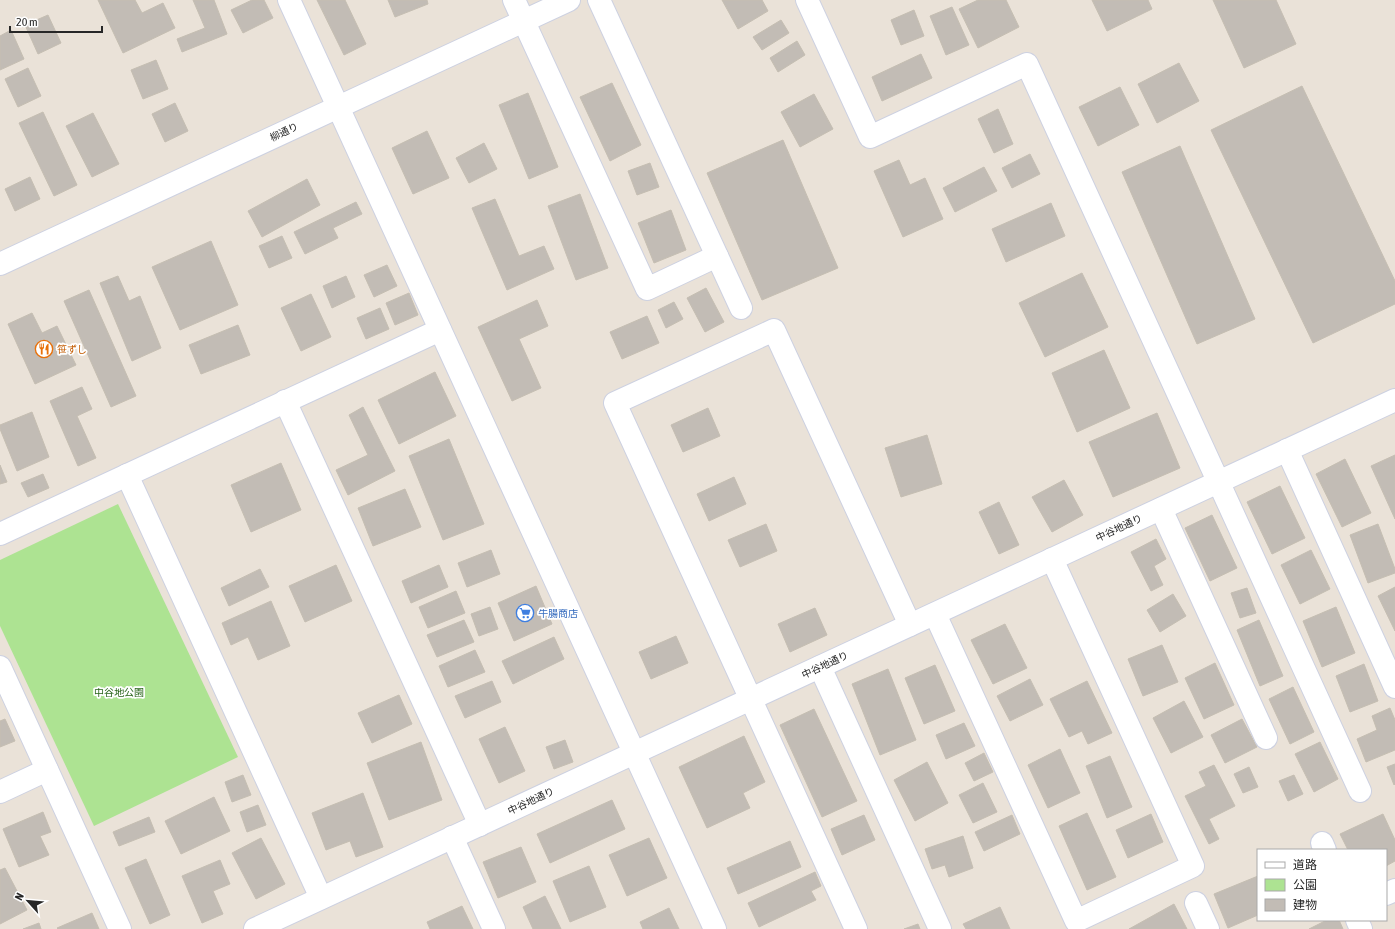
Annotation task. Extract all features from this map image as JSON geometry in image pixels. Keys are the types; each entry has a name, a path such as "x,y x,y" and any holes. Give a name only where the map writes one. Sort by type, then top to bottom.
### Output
{"street":[{"path":"289,0 715,929"},
{"path":"514,0 647,289 717,256"},
{"name":"柳通り","path":"0,264 569,0"},
{"path":"599,0 741,308"},
{"path":"807,0 870,137 1027,64 1360,791"},
{"path":"0,534 440,330"},
{"path":"856,929 615,403 774,330 910,625"},
{"name":"中谷地通り","path":"255,929 1395,400"},
{"path":"286,401 480,825"},
{"path":"1287,450 1395,687"},
{"path":"127,474 321,898"},
{"path":"1161,509 1266,738"},
{"path":"935,614 1076,921 1159,882 1193,866 1052,559"},
{"path":"0,667 120,929"},
{"path":"820,667 940,929"},
{"path":"0,792 47,770"},
{"path":"452,838 494,929"},
{"path":"1196,903 1208,929"}],"green space":[{"name":"中谷地公園","path":"118,504 238,757 94,826 0,626 0,560"}],"building":[{"path":"98,0 135,0 142,13 163,3 175,28 123,53"},
{"path":"193,0 214,0 227,34 182,52 177,39 205,28"},
{"path":"252,0 264,0 273,18 243,33 231,10"},
{"path":"317,0 345,0 366,44 344,55"},
{"path":"388,0 427,0 428,4 395,17"},
{"path":"722,0 762,0 768,11 738,29"},
{"path":"978,0 1006,0 1019,27 978,48 959,9"},
{"path":"1092,0 1148,0 1152,9 1107,31"},
{"path":"1213,0 1276,0 1296,44 1244,68"},
{"path":"952,7 969,45 946,55 930,16"},
{"path":"914,10 924,36 901,45 891,20"},
{"path":"48,15 61,43 38,54 25,25"},
{"path":"781,20 789,33 762,50 753,37"},
{"path":"11,30 24,59 0,70 0,36"},
{"path":"797,41 805,55 778,72 770,58"},
{"path":"921,54 932,78 882,101 872,77"},
{"path":"156,60 168,89 143,99 131,70"},
{"path":"1179,63 1199,101 1157,123 1138,84"},
{"path":"28,68 41,96 18,107 5,79"},
{"path":"612,83 641,145 610,161 580,97"},
{"path":"1302,86 1395,281 1395,304 1313,343 1211,130"},
{"path":"1120,87 1139,125 1098,146 1079,107"},
{"path":"528,93 558,167 529,179 499,105"},
{"path":"814,94 833,129 800,147 781,112"},
{"path":"175,103 188,131 165,142 152,114"},
{"path":"998,109 1013,144 994,153 978,119"},
{"path":"43,112 77,185 54,196 19,123"},
{"path":"93,113 119,164 92,177 66,126"},
{"path":"427,131 449,178 413,194 392,148"},
{"path":"783,140 838,268 762,300 707,173"},
{"path":"484,143 497,169 469,183 456,158"},
{"path":"1180,146 1255,319 1197,344 1122,172"},
{"path":"1030,154 1040,174 1012,188 1002,168"},
{"path":"899,160 910,185 925,178 943,219 903,237 874,171"},
{"path":"650,163 659,187 637,195 628,171"},
{"path":"984,167 997,191 955,212 943,188"},
{"path":"30,177 40,199 15,211 5,189"},
{"path":"307,179 320,205 262,237 248,211"},
{"path":"580,194 608,268 576,280 548,206"},
{"path":"495,199 519,256 544,246 554,269 507,290 472,208"},
{"path":"356,202 362,214 333,228 338,238 305,254 294,232"},
{"path":"1051,203 1065,236 1006,262 992,229"},
{"path":"671,210 686,250 654,263 638,223"},
{"path":"282,236 292,258 269,268 259,246"},
{"path":"211,241 238,305 180,330 152,267"},
{"path":"387,265 397,286 374,297 364,275"},
{"path":"1082,273 1108,327 1045,357 1019,303"},
{"path":"118,276 129,301 140,296 161,348 132,361 100,283"},
{"path":"346,276 355,297 332,308 323,286"},
{"path":"706,288 724,322 705,332 687,298"},
{"path":"89,290 136,396 111,407 64,301"},
{"path":"409,293 418,315 395,325 386,303"},
{"path":"311,294 331,337 301,351 281,308"},
{"path":"537,300 548,326 519,339 541,388 512,401 478,327"},
{"path":"674,302 683,319 666,328 658,310"},
{"path":"380,308 389,329 366,339 357,318"},
{"name":"笹ずし","path":"32,313 42,333 57,326 76,365 35,384 8,324"},
{"path":"647,316 659,343 622,359 610,332"},
{"path":"238,325 250,355 201,374 189,345"},
{"path":"1104,350 1130,408 1077,432 1052,373"},
{"path":"435,372 456,416 399,444 378,400"},
{"path":"82,387 92,409 77,416 96,458 78,466 50,401"},
{"path":"363,407 395,471 348,495 336,470 368,455 349,415"},
{"path":"708,408 720,436 683,452 671,425"},
{"path":"32,412 49,457 17,471 0,429 0,425"},
{"path":"1157,413 1180,468 1113,497 1089,442"},
{"path":"927,435 942,484 901,497 885,448"},
{"path":"449,439 484,524 443,540 409,456"},
{"path":"1395,455 1395,519 1371,466"},
{"path":"1345,459 1371,513 1342,527 1316,474"},
{"path":"281,463 301,510 251,532 231,485"},
{"path":"0,465 7,482 0,484"},
{"path":"43,474 49,488 28,497 21,483"},
{"path":"734,477 746,504 709,521 697,494"},
{"path":"1064,480 1083,515 1052,532 1032,497"},
{"path":"1280,486 1305,538 1272,554 1247,502"},
{"path":"405,489 421,527 373,546 358,508"},
{"path":"999,502 1019,545 999,554 979,512"},
{"path":"1212,515 1237,568 1210,581 1185,528"},
{"path":"766,524 777,551 740,567 728,540"},
{"path":"1378,524 1395,569 1395,573 1368,583 1350,535"},
{"path":"1156,539 1166,559 1154,566 1163,585 1151,591 1131,552"},
{"path":"491,550 500,574 467,587 458,563"},
{"path":"1311,550 1330,589 1300,604 1281,565"},
{"path":"336,565 352,601 305,622 289,586"},
{"path":"439,565 448,587 411,603 402,581"},
{"path":"260,569 269,587 229,606 221,588"},
{"name":"牛腸商店","path":"536,586 552,624 514,641 498,603"},
{"path":"1395,587 1395,631 1378,596"},
{"path":"1247,588 1256,613 1240,618 1231,593"},
{"path":"456,591 465,613 428,628 419,607"},
{"path":"1173,594 1186,616 1160,632 1147,610"},
{"path":"271,601 290,646 258,660 248,637 231,645 222,623"},
{"path":"490,607 498,629 479,636 471,614"},
{"path":"1336,607 1355,653 1322,667 1303,621"},
{"path":"815,608 827,635 790,652 778,624"},
{"path":"464,620 474,642 437,657 427,635"},
{"path":"1259,620 1283,676 1260,686 1237,630"},
{"path":"1005,624 1027,668 993,684 971,640"},
{"path":"676,636 688,663 651,679 639,652"},
{"path":"554,637 564,659 513,684 502,661"},
{"path":"1162,645 1178,682 1143,696 1128,659"},
{"path":"475,650 485,672 448,687 439,666"},
{"path":"1215,663 1234,705 1204,719 1185,678"},
{"path":"1364,664 1378,701 1350,712 1336,676"},
{"path":"935,665 955,711 924,724 905,678"},
{"path":"888,669 916,740 880,755 852,684"},
{"path":"1030,679 1043,705 1010,721 997,696"},
{"path":"492,681 501,702 465,718 455,696"},
{"path":"1087,681 1112,733 1088,744 1082,731 1069,737 1050,699"},
{"path":"1293,687 1314,732 1290,744 1269,699"},
{"path":"399,695 412,724 372,743 358,713"},
{"path":"1184,701 1203,737 1171,753 1153,718"},
{"path":"1390,708 1395,720 1395,750 1366,762 1357,739 1377,730 1372,716"},
{"path":"814,709 857,801 822,817 780,725"},
{"path":"5,719 15,741 0,747 0,721"},
{"path":"1242,719 1257,747 1225,763 1211,735"},
{"path":"964,723 975,746 946,759 936,735"},
{"path":"505,727 525,771 499,783 479,739"},
{"path":"744,736 765,782 743,793 750,808 707,828 679,767"},
{"path":"565,740 573,762 554,769 546,747"},
{"path":"421,742 442,800 389,820 367,763"},
{"path":"1320,742 1338,779 1314,792 1295,754"},
{"path":"1060,749 1080,793 1048,808 1028,765"},
{"path":"984,753 993,772 974,781 965,763"},
{"path":"1110,756 1132,807 1107,818 1086,766"},
{"path":"927,762 948,803 915,821 894,780"},
{"path":"1395,764 1395,784 1394,785 1387,767"},
{"path":"1214,765 1235,806 1209,819 1219,839 1209,844 1185,796 1206,786 1199,772"},
{"path":"1249,767 1258,787 1243,793 1234,774"},
{"path":"243,775 251,795 232,802 225,782"},
{"path":"1294,775 1303,794 1288,801 1279,781"},
{"path":"983,783 997,812 973,823 959,795"},
{"path":"363,793 383,847 356,857 350,841 326,850 312,813"},
{"path":"214,797 230,831 181,854 165,821"},
{"path":"612,800 625,829 550,863 537,834"},
{"path":"258,805 266,825 247,832 240,812"},
{"path":"43,812 51,832 40,836 49,855 19,867 3,829"},
{"path":"1087,813 1116,877 1087,890 1059,826"},
{"path":"1151,814 1163,842 1128,858 1116,830"},
{"path":"1383,814 1395,840 1395,861 1387,865 1387,849 1348,849 1340,834"},
{"path":"864,815 875,840 842,855 831,829"},
{"path":"1012,815 1020,834 984,851 975,832"},
{"path":"149,817 155,832 119,846 113,832"},
{"path":"963,836 973,868 949,877 945,865 932,869 925,849"},
{"path":"261,838 285,884 256,899 232,853"},
{"path":"649,838 667,878 627,896 609,855"},
{"path":"790,841 801,867 738,894 727,868"},
{"path":"521,847 536,882 498,898 483,862"},
{"path":"146,859 170,915 150,924 125,868"},
{"path":"220,860 230,884 213,891 223,914 202,923 182,876"},
{"path":"589,866 606,907 570,922 553,881"},
{"path":"5,868 27,910 0,924 0,870"},
{"path":"815,872 821,886 811,891 816,900 759,927 748,903"},
{"path":"1257,876 1257,915 1228,928 1214,894"},
{"path":"545,896 561,929 533,929 523,907"},
{"path":"1174,904 1187,929 1129,929"},
{"path":"462,906 473,929 430,929 427,922"},
{"path":"1000,907 1010,929 966,929 963,924"},
{"path":"669,908 679,929 643,929 640,922"},
{"path":"92,913 99,929 57,928"},
{"path":"1325,921 1339,921 1343,929 1309,929"},
{"path":"39,923 41,929 23,929"},
{"path":"918,924 920,929 904,929"}],"place":[{"name":"笹ずし","path":"44,349"},
{"name":"牛腸商店","path":"525,613"}]}
